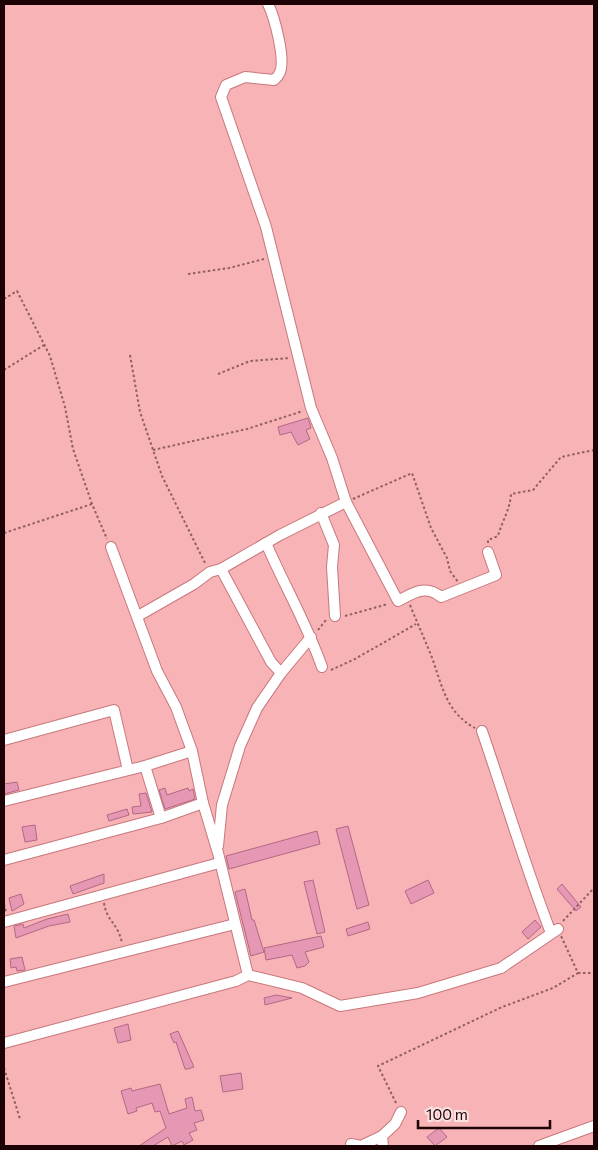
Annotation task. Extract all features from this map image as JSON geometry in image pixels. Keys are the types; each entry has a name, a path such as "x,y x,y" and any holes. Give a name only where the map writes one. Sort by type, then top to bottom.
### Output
{"street":[{"path":"268,4 282,60 280,74 274,80 245,77 226,85 221,96 249,174 273,256 311,408 332,458 346,502 402,599 420,590 434,591 441,597 496,575 488,552"},
{"path":"138,616 194,584 210,572 221,569 321,513 346,502"},
{"path":"321,513 334,545 332,567 335,616"},
{"path":"266,543 285,588 311,637 322,667"},
{"path":"110,547 138,616 157,671 176,707 192,751 202,803 248,975"},
{"path":"221,569 271,662 281,673"},
{"path":"218,858 222,805 240,746 257,708 281,673 311,637"},
{"path":"4,740 114,710 128,770"},
{"path":"4,1044 236,981 248,975 302,988 340,1006 418,993 501,968 554,931 528,873 514,823 482,731"},
{"path":"4,802 145,766 192,751"},
{"path":"145,766 161,818"},
{"path":"4,860 161,818 202,803"},
{"path":"4,922 102,896 218,858"},
{"path":"4,982 235,924"},
{"path":"351,1144 361,1146 382,1141 395,1124 400,1112"},
{"path":"539,1146 594,1126"}],"path":[{"path":"188,274 229,268 273,256"},
{"path":"4,298 17,291 50,356 65,407 73,449 92,504 110,547"},
{"path":"4,370 44,345"},
{"path":"130,355 140,412 162,476 210,572"},
{"path":"218,374 250,361 298,357"},
{"path":"153,450 247,429 311,408"},
{"path":"488,552 488,540 498,536 502,520 510,508 511,494 533,490 561,457 594,450"},
{"path":"346,502 412,473 431,528 447,558 450,572 455,577 461,590"},
{"path":"4,534 92,504"},
{"path":"311,637 328,618 350,616 402,599 418,624 432,657 441,690 460,720 482,731"},
{"path":"322,667 329,671 355,659 418,624"},
{"path":"578,974 554,931 594,888"},
{"path":"102,896 106,916 119,928 124,952"},
{"path":"400,1112 378,1066 502,1007 553,988 578,974 594,973"},
{"path":"4,1068 20,1119"}],"building":[{"path":"308,418 311,428 306,430 310,439 298,445 291,432 280,435 278,427"},
{"path":"17,782 19,790 4,794 4,784"},
{"path":"165,788 167,795 188,788 189,791 193,789 195,799 165,809 159,790"},
{"path":"146,793 152,812 133,814 132,807 141,806 139,794"},
{"path":"127,809 129,815 109,821 107,815"},
{"path":"35,825 37,840 25,842 22,827"},
{"path":"348,826 369,905 357,909 336,829"},
{"path":"317,831 320,844 229,869 226,856"},
{"path":"104,874 104,883 73,894 70,886"},
{"path":"313,880 325,932 317,934 304,882"},
{"path":"428,880 434,893 411,904 405,891"},
{"path":"562,884 581,907 576,911 557,889"},
{"path":"245,889 252,920 254,920 264,952 251,956 235,892"},
{"path":"21,894 24,904 12,911 9,898"},
{"path":"68,914 70,922 49,926 16,938 14,926 23,924 24,928 47,919"},
{"path":"535,920 541,927 528,939 522,932"},
{"path":"368,922 370,929 348,936 346,929"},
{"path":"321,936 324,947 305,952 309,962 305,966 297,968 292,955 266,960 264,948"},
{"path":"22,957 25,970 17,971 16,967 11,968 10,959"},
{"path":"276,995 292,998 265,1005 264,998"},
{"path":"128,1024 131,1040 118,1043 114,1028"},
{"path":"178,1031 194,1067 185,1069 176,1042 174,1043 170,1034"},
{"path":"241,1073 243,1089 223,1092 220,1076"},
{"path":"160,1084 169,1114 187,1108 185,1099 192,1097 195,1111 201,1110 204,1120 194,1123 197,1130 189,1133 193,1140 184,1145 182,1141 172,1146 168,1137 153,1146 139,1146 166,1128 160,1111 155,1112 152,1103 136,1108 137,1111 128,1114 121,1091 131,1088 132,1091"},
{"path":"439,1128 447,1137 435,1146 427,1137"}]}
